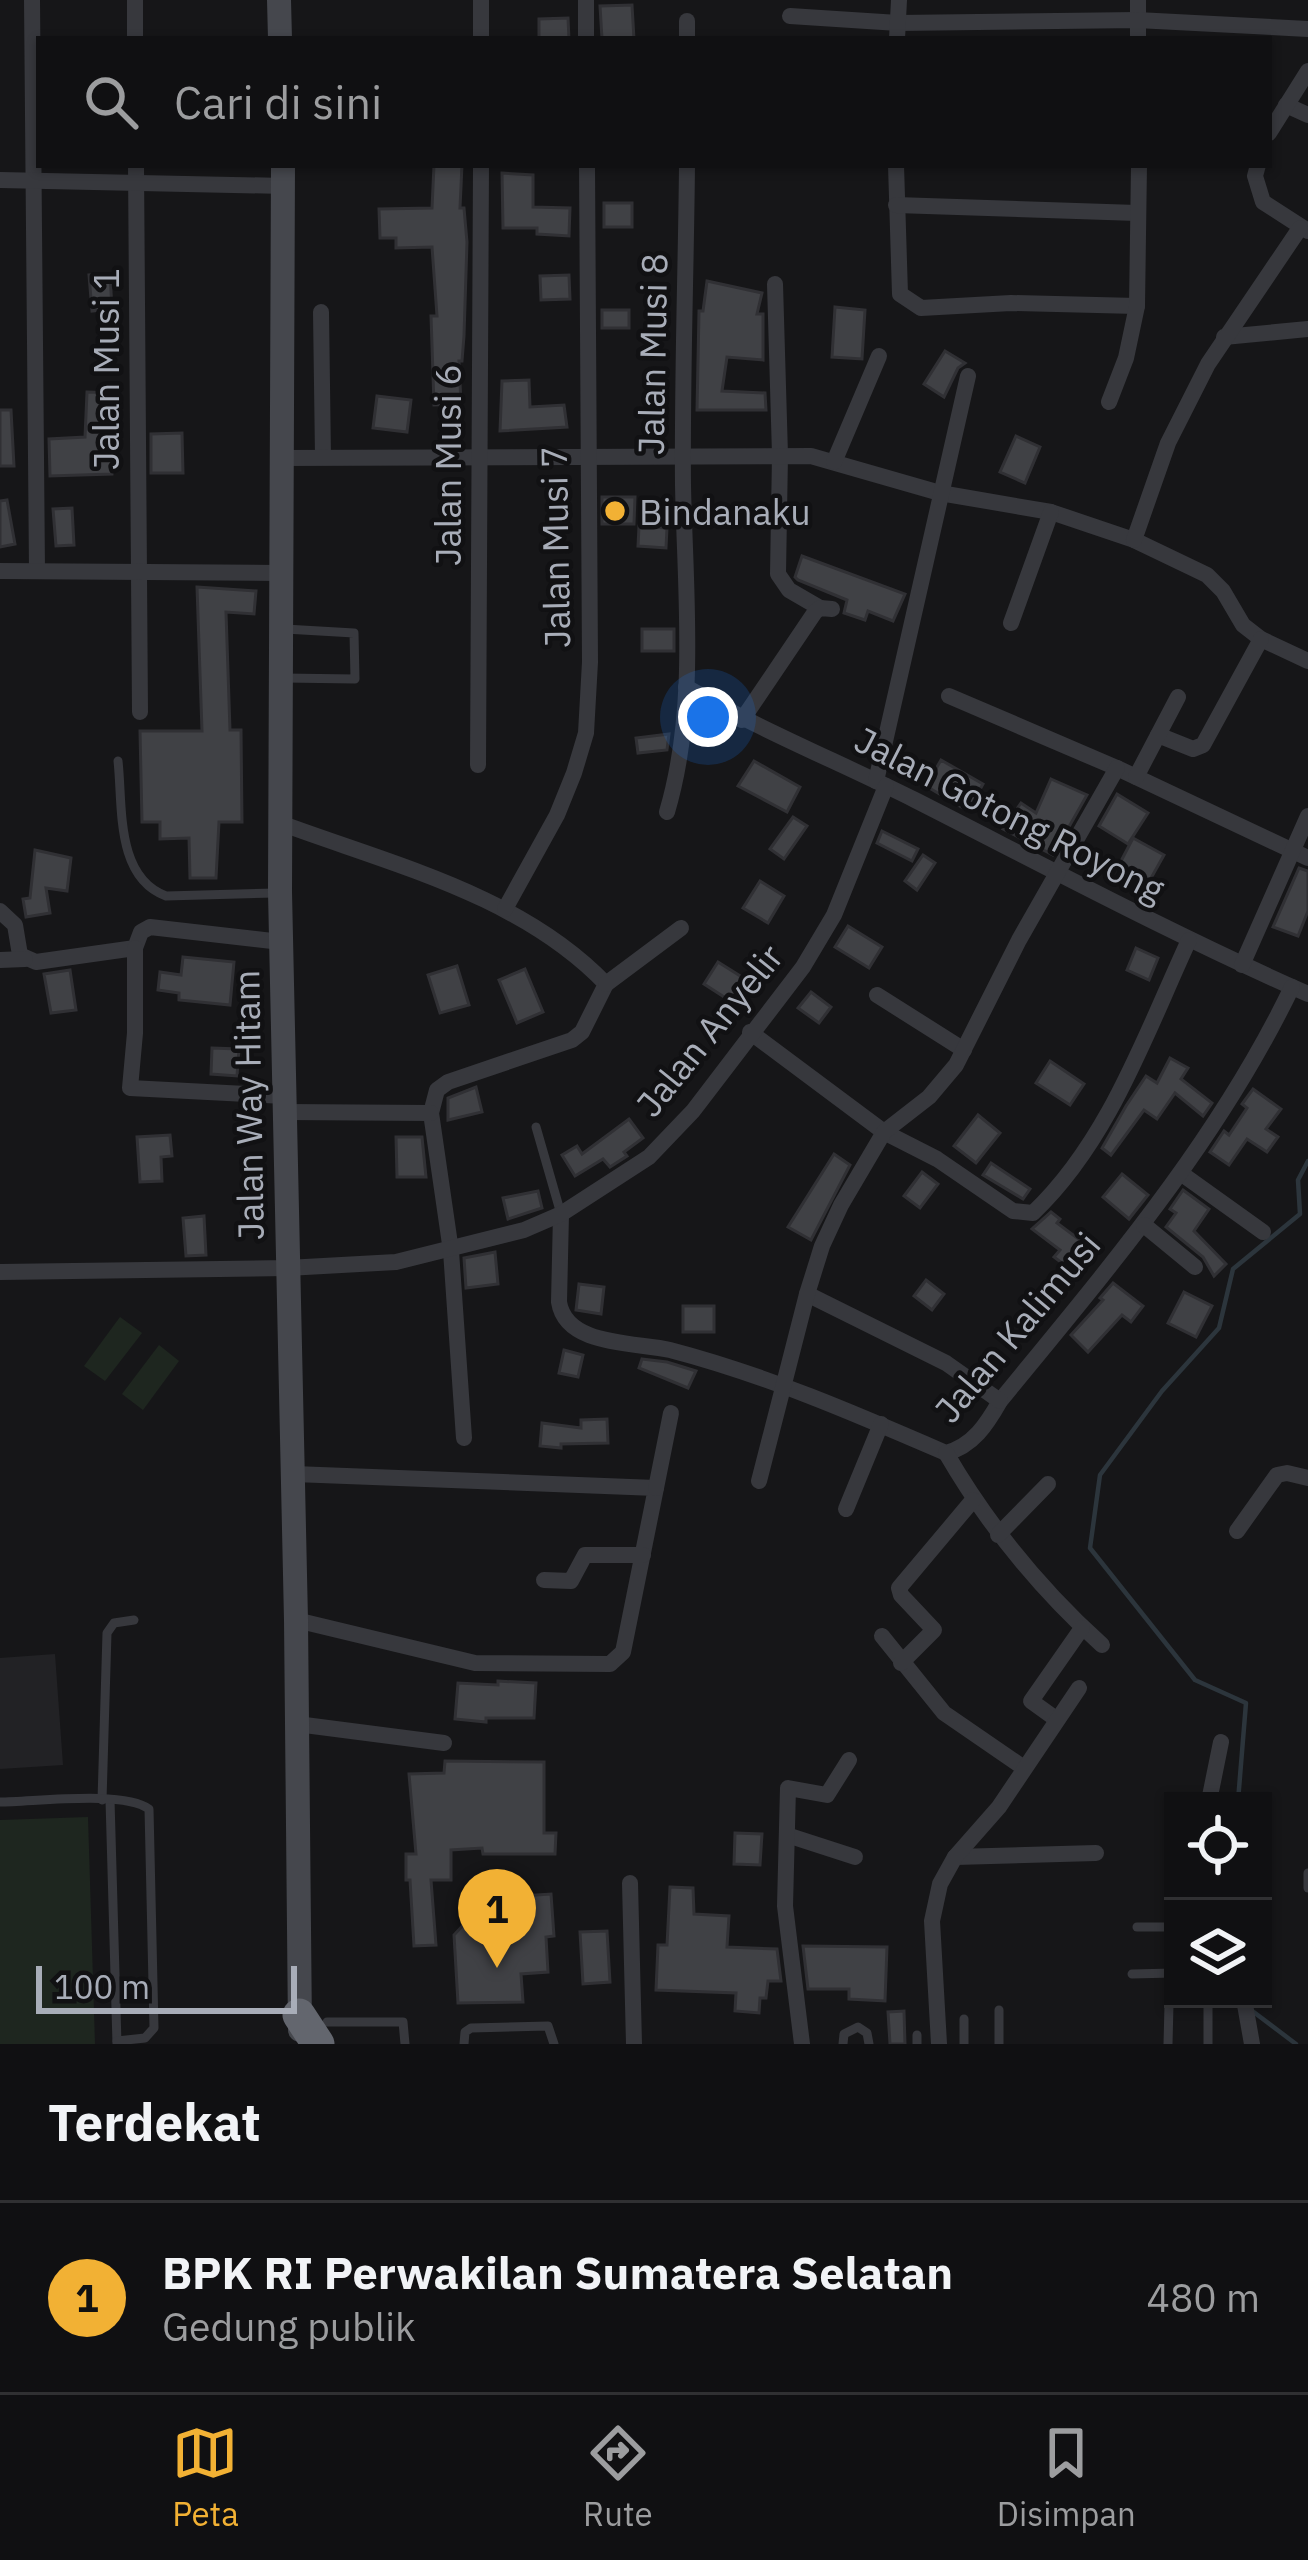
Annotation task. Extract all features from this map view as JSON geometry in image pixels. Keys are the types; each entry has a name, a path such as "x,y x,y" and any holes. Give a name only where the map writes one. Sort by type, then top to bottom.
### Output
{"street":[{"path":"32,0 37,571"},
{"path":"135,0 135,36"},
{"path":"278,0 280,36"},
{"path":"481,0 481,36"},
{"path":"586,0 586,36"},
{"path":"898,0 898,31"},
{"path":"1138,0 1138,29"},
{"path":"790,16 898,31 1308,28"},
{"path":"1272,128 1308,71"},
{"path":"1286,105 1308,115"},
{"name":"Jalan Musi 6","path":"478,766 482,168"},
{"name":"Jalan Musi 7","path":"505,909 557,815 586,733 587,168"},
{"name":"Jalan Musi 8","path":"668,812 678,776 686,687 687,168"},
{"path":"896,168 900,294 912,305 1137,306"},
{"path":"1109,402 1126,358 1137,306 1139,168"},
{"path":"1134,540 1168,443 1224,338 1304,230 1263,202 1257,168"},
{"path":"0,180 136,174 284,175"},
{"name":"Jalan Musi 1","path":"136,174 140,712"},
{"name":"Jalan Way Hitam","path":"284,175 280,892 307,2034"},
{"path":"896,205 1137,213"},
{"path":"742,719 826,608 789,590 778,574 775,284"},
{"path":"321,312 323,457"},
{"path":"1224,338 1308,329"},
{"path":"834,462 879,356"},
{"name":"Jalan Anyelir","path":"0,1272 396,1262 524,1230 561,1214 649,1157 702,1100 824,937 881,784 968,376"},
{"path":"281,458 683,454 780,455 834,462 940,493 1052,512 1134,540 1207,574 1239,620 1262,639 1308,661"},
{"path":"1011,622 1052,512"},
{"path":"0,571 279,573"},
{"path":"1158,735 1193,749 1203,746 1262,639"},
{"name":"Jalan Gotong Royong","path":"686,687 1189,940 1300,990"},
{"path":"949,695 1301,855"},
{"path":"1136,777 1178,697"},
{"path":"759,1481 807,1294 841,1204 884,1132 946,1081 1117,768"},
{"path":"1242,965 1301,855 1308,816"},
{"path":"283,824 505,909 557,940 606,984"},
{"path":"0,911 13,920 17,948 25,958"},
{"path":"281,942 162,927 143,930 135,948 130,1088 430,1113"},
{"path":"464,1438 451,1251 430,1113 435,1095 443,1084 572,1040 582,1032 606,984 681,928"},
{"path":"750,1032 884,1132 937,1160 1013,1211 1033,1213 1085,1149 1109,1110 1189,940"},
{"path":"0,960 36,962 135,948"},
{"name":"Jalan Kalimusi","path":"561,1214 561,1313 575,1327 782,1384 946,1453 967,1445 1144,1226 1243,1083 1300,990"},
{"path":"877,995 964,1050"},
{"path":"1182,1174 1263,1232"},
{"path":"1144,1226 1195,1267"},
{"path":"807,1294 946,1363 1000,1401"},
{"path":"296,1620 475,1663 610,1664 623,1652 671,1413"},
{"path":"846,1509 880,1424"},
{"path":"946,1453 998,1535 1055,1603 1102,1645"},
{"path":"1237,1531 1277,1475 1287,1472 1308,1478"},
{"path":"294,1474 656,1488"},
{"path":"998,1535 1048,1484"},
{"path":"901,1663 934,1630 899,1588 973,1500"},
{"path":"544,1580 571,1581 585,1555 644,1555"},
{"path":"1056,1719 1031,1701 1082,1628"},
{"path":"882,1636 944,1713 1024,1768"},
{"path":"940,2044 932,1921 940,1884 1079,1688"},
{"path":"297,1724 445,1743"},
{"path":"1211,1792 1221,1742"},
{"path":"802,2044 786,1921 788,1788 827,1795 849,1760"},
{"path":"787,1834 855,1857"},
{"path":"955,1857 1096,1853"},
{"path":"630,1882 634,2044"},
{"path":"1246,2008 1252,2044"}],"lane":[{"path":"280,629 354,633 355,679 280,678"},
{"path":"118,761 130,864 154,891 166,896 280,892"},
{"path":"536,1127 561,1214"},
{"path":"0,1802 106,1800 141,1803 151,1812 154,2028 145,2038 117,2043 106,1800 107,1633 114,1623 134,1620"},
{"path":"1308,1873 1308,1888"},
{"path":"1137,1927 1164,1927"},
{"path":"1132,1974 1164,1974"},
{"path":"1168,2044 1170,2008"},
{"path":"1208,2008 1208,2044"},
{"path":"999,2010 999,2044"},
{"path":"964,2019 964,2044"},
{"path":"307,2034 403,2022 405,2044"},
{"path":"464,2044 469,2029 548,2026 554,2044"},
{"path":"843,2044 844,2034 858,2027 867,2033 869,2044"}],"shaded area":[{"path":"120,1317 142,1333 105,1381 84,1366"},
{"path":"159,1345 179,1361 143,1410 122,1394"},
{"path":"55,1654 63,1765 0,1769 0,1658"},
{"path":"88,1817 95,2044 0,2044 0,1820"}],"building":[{"path":"632,5 634,36 602,36 600,6"},
{"path":"568,18 569,36 539,36 539,19"},
{"path":"434,168 462,168 460,208 464,208 467,242 461,404 434,405 431,316 437,316 432,247 396,248 396,238 380,238 379,209 432,208"},
{"path":"502,173 533,175 533,207 570,208 569,236 537,234 537,228 503,228"},
{"path":"604,203 632,203 632,227 604,227"},
{"path":"110,274 112,309 92,311 89,275"},
{"path":"569,275 570,299 541,300 540,276"},
{"path":"707,281 762,293 757,314 763,314 763,360 727,357 722,391 765,393 766,410 697,410 699,311 703,311"},
{"path":"835,307 865,310 862,359 832,357"},
{"path":"602,310 629,310 629,328 602,328"},
{"path":"945,351 965,363 944,397 924,384"},
{"path":"529,380 530,407 564,405 567,427 500,431 502,381"},
{"path":"87,392 115,393 112,474 50,476 49,439 85,437"},
{"path":"377,396 411,400 407,432 373,428"},
{"path":"0,410 11,410 14,466 0,466"},
{"path":"182,433 183,473 151,473 151,434"},
{"path":"1016,436 1040,447 1025,483 1000,472"},
{"name":"Bindanaku","path":"602,497 635,497 634,524 602,524"},
{"path":"7,500 15,544 0,547 0,501"},
{"path":"72,508 74,545 56,546 53,509"},
{"path":"639,526 667,528 666,548 638,546"},
{"path":"802,556 905,594 893,621 868,611 865,620 844,613 847,600 795,577"},
{"path":"197,587 256,591 254,614 226,612 230,730 241,730 242,822 219,822 216,878 190,878 189,838 160,839 160,822 142,822 140,731 202,731"},
{"path":"642,629 674,629 674,651 642,651"},
{"path":"669,734 667,750 638,753 636,738"},
{"path":"941,760 983,784 968,811 926,786"},
{"path":"754,761 800,787 787,812 738,786"},
{"path":"1051,779 1087,795 1053,855 1003,829 1021,803 1036,813"},
{"path":"1117,794 1148,813 1128,844 1099,826"},
{"path":"793,817 807,826 784,859 770,849"},
{"path":"882,831 918,849 912,861 877,843"},
{"path":"1133,838 1164,855 1150,880 1120,863"},
{"path":"35,850 71,858 67,891 46,888 50,913 26,917 23,899 30,898"},
{"path":"923,855 935,863 917,890 905,881"},
{"path":"1299,868 1308,871 1308,911 1298,936 1273,927"},
{"path":"760,881 784,896 768,923 743,908"},
{"path":"848,926 882,947 869,968 835,947"},
{"path":"1136,948 1158,958 1149,980 1127,970"},
{"path":"183,957 234,962 230,1005 179,1000 179,993 158,990 160,972 181,975"},
{"path":"718,962 753,984 738,1006 704,984"},
{"path":"457,966 469,1005 440,1013 428,975"},
{"path":"525,969 543,1012 517,1023 499,980"},
{"path":"70,970 76,1010 51,1013 44,974"},
{"path":"811,992 831,1007 819,1023 798,1008"},
{"path":"212,1048 239,1049 237,1076 211,1074"},
{"path":"1170,1058 1188,1068 1181,1079 1212,1103 1203,1116 1175,1093 1157,1119 1144,1110 1111,1155 1102,1148 1126,1106 1146,1076 1157,1083"},
{"path":"1050,1061 1084,1084 1070,1105 1036,1083"},
{"path":"476,1087 482,1112 448,1120 448,1098"},
{"path":"1253,1089 1281,1109 1266,1129 1278,1137 1267,1152 1247,1139 1229,1165 1210,1152 1224,1131 1229,1135"},
{"path":"978,1115 1000,1133 976,1163 954,1146"},
{"path":"629,1119 643,1138 624,1152 627,1156 610,1167 603,1159 575,1176 562,1155 577,1146 582,1154"},
{"path":"170,1135 172,1156 161,1157 162,1181 140,1182 137,1137"},
{"path":"396,1137 422,1137 426,1177 397,1177"},
{"path":"834,1154 850,1165 811,1240 788,1227"},
{"path":"991,1163 1030,1189 1023,1199 983,1175"},
{"path":"922,1172 938,1184 920,1208 904,1196"},
{"path":"1122,1174 1148,1195 1129,1219 1103,1197"},
{"path":"1183,1190 1209,1209 1194,1231 1226,1264 1214,1276 1203,1257 1166,1227 1176,1213 1170,1209"},
{"path":"538,1191 542,1208 508,1219 503,1198"},
{"path":"1051,1212 1060,1219 1057,1223 1096,1252 1078,1275 1054,1257 1060,1250 1032,1229"},
{"path":"204,1216 206,1255 186,1256 183,1218"},
{"path":"495,1252 498,1284 466,1288 464,1258"},
{"path":"926,1280 944,1294 932,1310 914,1296"},
{"path":"1113,1283 1143,1306 1131,1322 1122,1315 1088,1352 1071,1335"},
{"path":"579,1284 604,1287 601,1314 576,1310"},
{"path":"1184,1292 1212,1306 1196,1337 1168,1323"},
{"path":"683,1306 714,1306 714,1332 683,1332"},
{"path":"564,1350 583,1355 578,1377 559,1373"},
{"path":"642,1359 696,1371 688,1388 639,1368"},
{"path":"607,1419 608,1443 540,1446 542,1423 581,1428 581,1420"},
{"path":"498,1681 536,1683 534,1718 455,1719 458,1683 498,1685"},
{"path":"445,1761 544,1762 544,1833 556,1833 555,1854 451,1850 451,1880 431,1880 436,1945 414,1946 410,1880 406,1880 406,1854 416,1854 409,1774 444,1773"},
{"path":"735,1833 762,1834 760,1865 734,1864"},
{"path":"670,1887 693,1888 694,1914 729,1916 727,1947 777,1949 781,1981 768,1981 759,2013 735,2011 736,1993 656,1990 658,1945 667,1945"},
{"path":"551,1894 554,1936 546,1937 548,1972 521,1974 523,2002 458,2003 454,1935 488,1898"},
{"path":"607,1931 610,1982 583,1984 580,1932"},
{"path":"803,1946 887,1947 885,2001 849,1999 849,1989 808,1989"},
{"path":"904,2011 905,2044 890,2044 888,2012"}],"waterway":[{"path":"1239,1792 1246,1703 1195,1680 1090,1548 1100,1475 1162,1391 1219,1328 1233,1269 1300,1214 1298,1180 1308,1161"},
{"path":"1251,2010 1296,2044"}],"place":[{"name":"Bindanaku","path":"615,511"},
{"name":"BPK RI Perwakilan Sumatera Selatan","path":"497,1968"}]}
